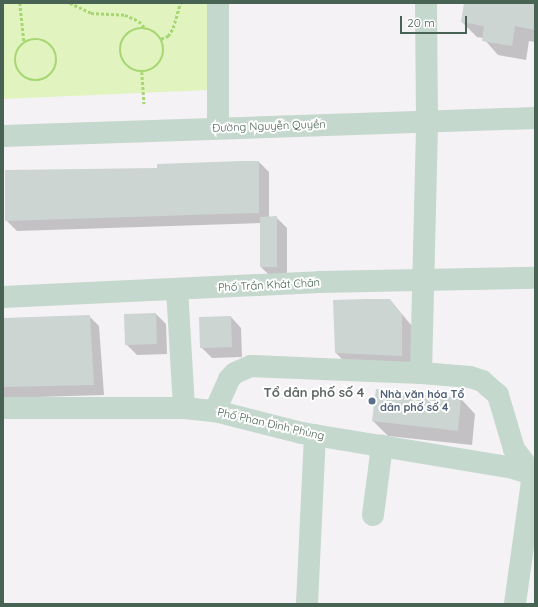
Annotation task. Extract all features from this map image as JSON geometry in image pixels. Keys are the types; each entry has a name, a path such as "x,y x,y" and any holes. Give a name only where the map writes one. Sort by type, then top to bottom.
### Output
{"street":[{"path":"218,3 218,127"},
{"path":"422,373 427,120 426,3"},
{"name":"Đường Nguyễn Quyền","path":"3,136 218,127 535,118"},
{"name":"Phố Trần Khát Chân","path":"3,297 423,280 535,278"},
{"path":"177,289 184,408"},
{"path":"215,411 229,379 235,372 251,366 422,373 470,377 491,387 502,404 514,449 534,475 515,604"},
{"name":"Phố Phan Đình Phùng","path":"3,408 184,408 215,411 315,435 513,468 534,475"},
{"path":"307,604 315,435"},
{"path":"373,515 382,446"}],"path":[{"path":"20,3 24,42 16,54 17,70 29,80 46,79 55,71 56,53 43,40 31,40 24,42"},
{"path":"70,3 91,13 125,15 139,21 146,28 156,33 161,39 164,52 160,63 152,70 142,72 126,67 122,61 119,47 121,40 131,30 146,28"},
{"path":"161,39 168,36 173,28 180,3"},
{"path":"142,72 144,104"}],"green space":[{"path":"3,3 209,3 209,90 3,99"}],"building":[{"path":"464,3 535,3 535,30 515,26 512,46 482,41 484,26 461,22"},
{"path":"259,161 259,213 5,221 5,170 157,168 157,164"},
{"path":"277,216 277,267 260,267 260,217"},
{"path":"390,299 402,315 402,356 335,353 333,300"},
{"path":"156,313 157,344 125,345 124,314"},
{"path":"90,315 94,385 3,387 3,318"},
{"path":"231,316 232,347 200,348 199,317"},
{"path":"376,389 461,398 458,431 372,421"}],"place":[{"name":"Nhà văn hóa Tổ dân phố số 4","path":"372,401"}],"district":[{"name":"Tổ dân phố số 4","path":"314,392"}]}
